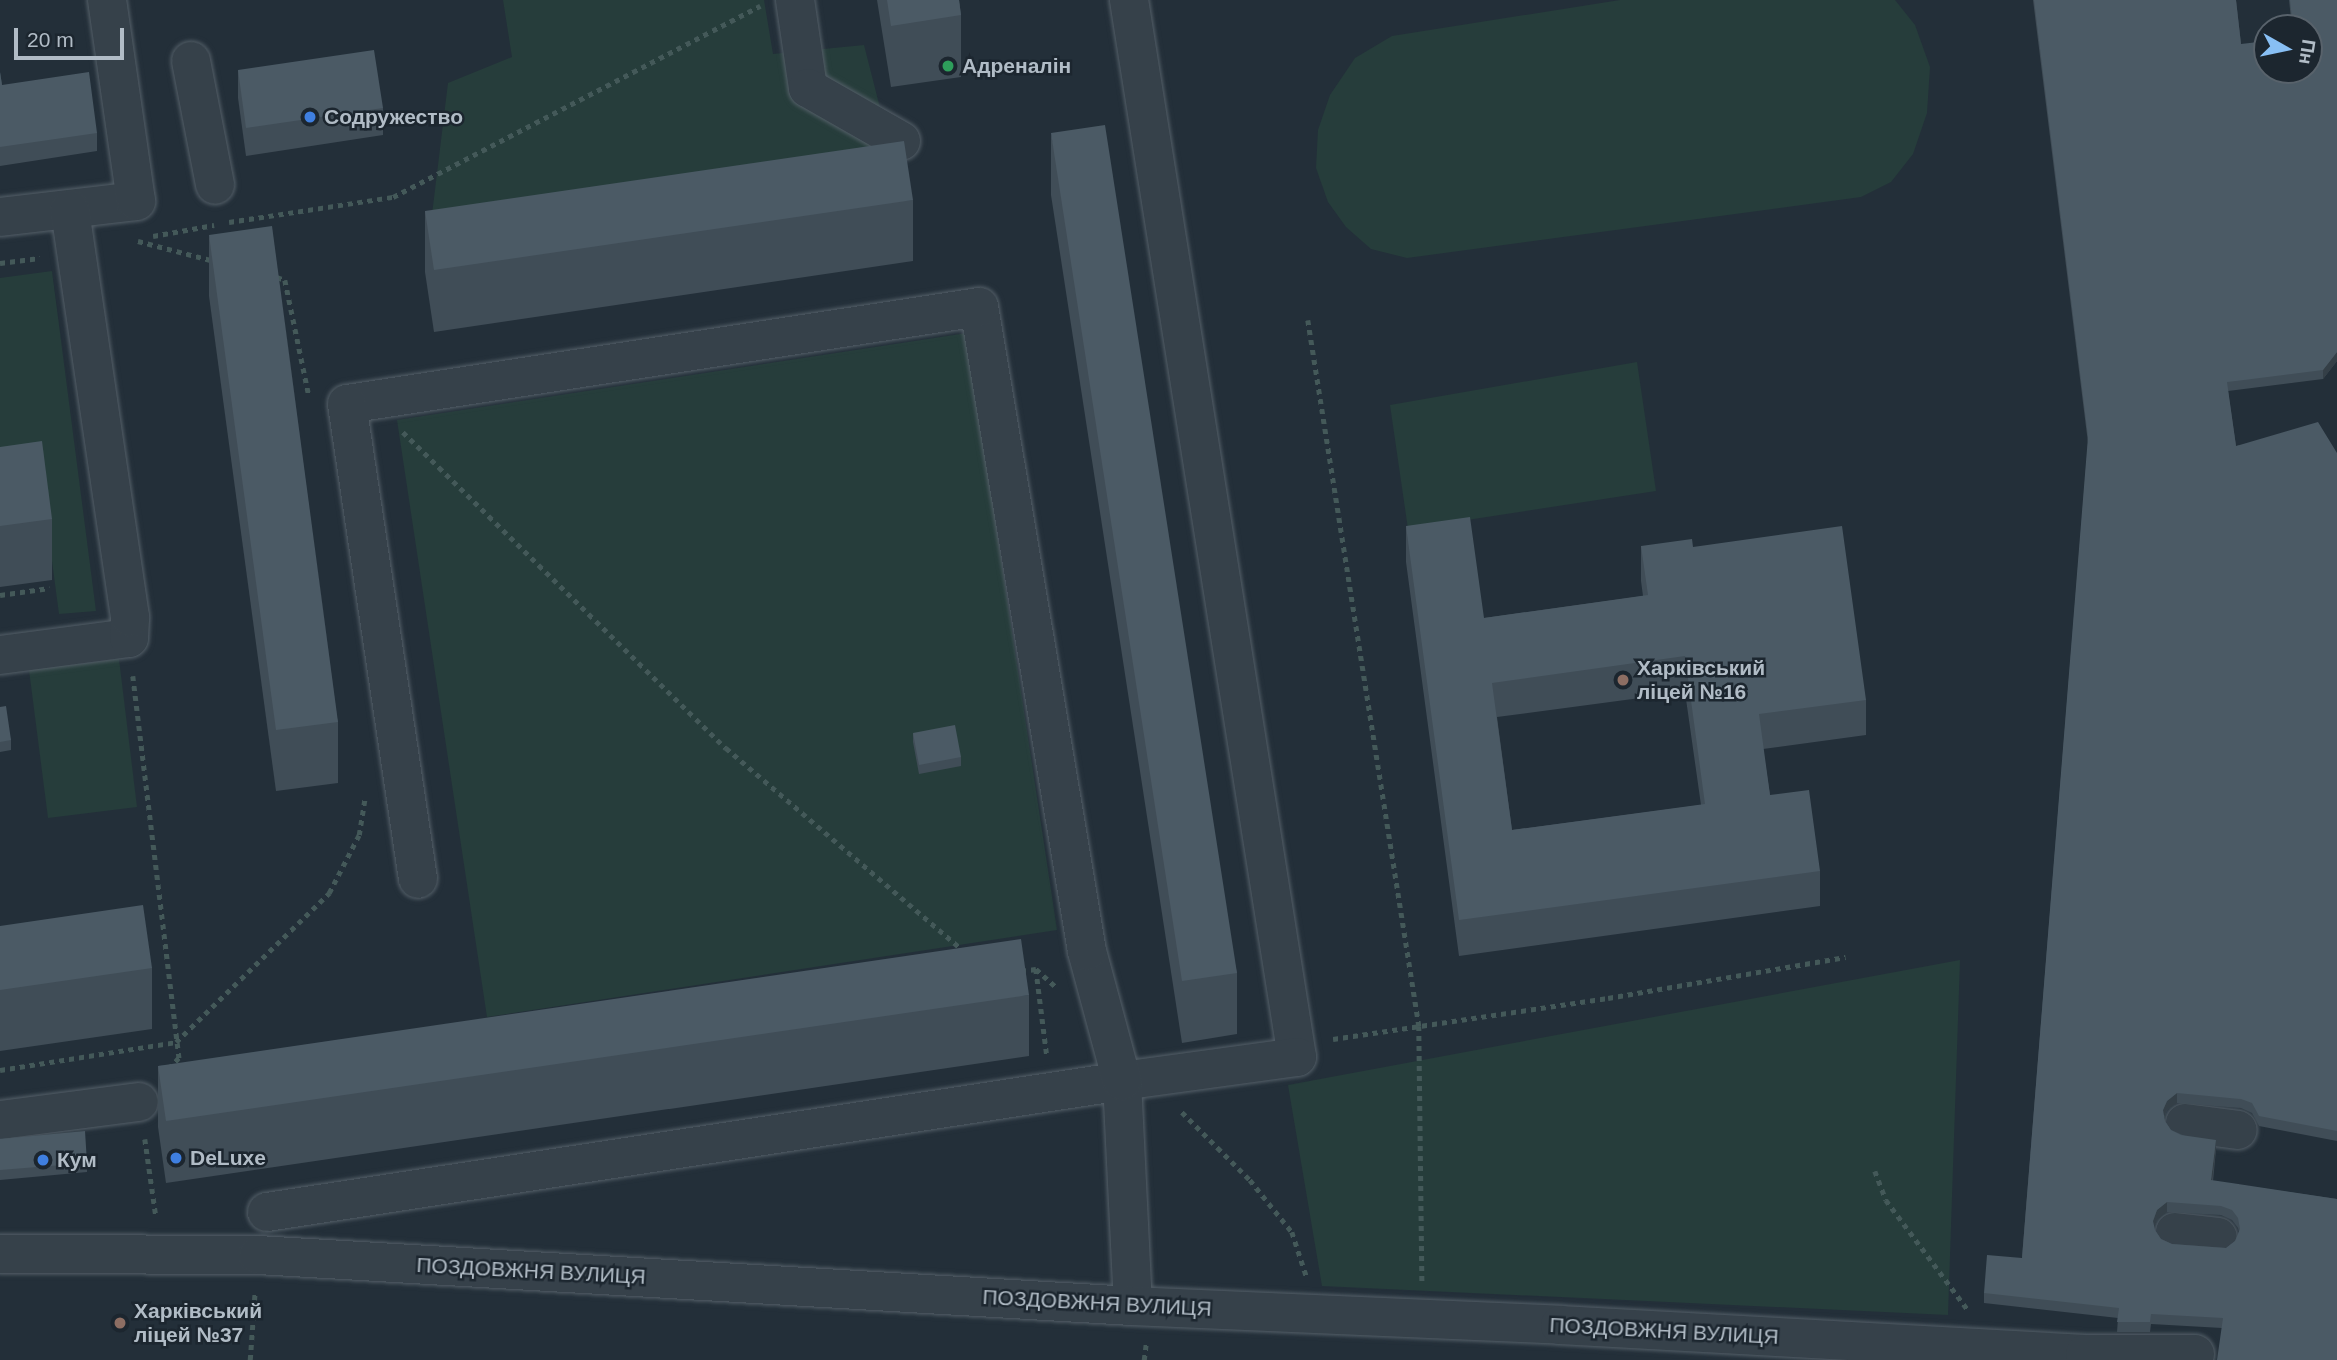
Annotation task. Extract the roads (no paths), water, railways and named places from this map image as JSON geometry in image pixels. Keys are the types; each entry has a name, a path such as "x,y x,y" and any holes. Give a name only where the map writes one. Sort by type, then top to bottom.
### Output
{"street":[{"path":"0,217 135,201 107,0"},
{"path":"795,0 808,88 901,141"},
{"path":"267,1212 1136,1079 1297,1057 1129,0"},
{"path":"191,61 215,185"},
{"path":"0,655 128,638 130,617 70,209"},
{"path":"418,879 347,404 979,307 1087,951 1136,1079 1133,1306"},
{"path":"0,1120 139,1102"},
{"path":"2185,1124 2238,1130"},
{"path":"2175,1232 2218,1237"},
{"name":"ПОЗДОВЖНЯ ВУЛИЦЯ","path":"0,1254 258,1255 1133,1306 1560,1325 2073,1353 2195,1354"}],"place":[{"name":"Адреналін","path":"948,66"},
{"name":"Содружество","path":"310,117"},
{"name":"Харківський ліцей №16","path":"1623,680"},
{"name":"DeLuxe","path":"176,1158"},
{"name":"Кум","path":"43,1160"},
{"name":"Харківський ліцей №37","path":"120,1323"}]}
